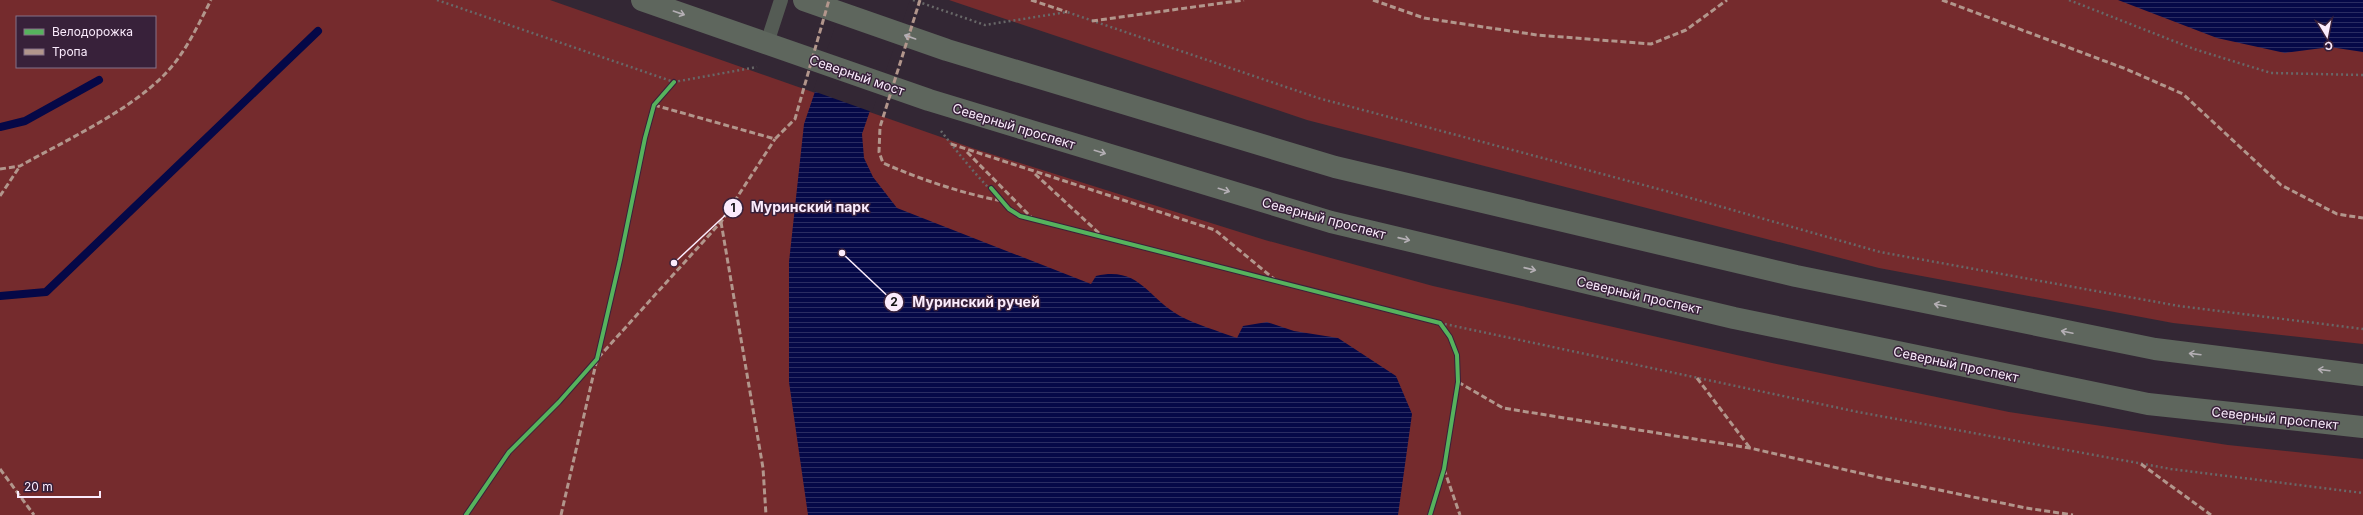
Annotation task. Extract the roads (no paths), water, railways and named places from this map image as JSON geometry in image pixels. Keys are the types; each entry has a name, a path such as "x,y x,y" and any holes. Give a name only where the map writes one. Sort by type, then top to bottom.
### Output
{"main road":[{"path":"642,0 776,46"},
{"path":"804,0 947,50 1335,167 1789,274 2155,350 2363,375"},
{"name":"Северный мост","path":"776,46 929,100"},
{"name":"Северный проспект","path":"929,100 1331,222 1734,318 2148,404 2363,427"}],"lane":[{"path":"776,46 781,0"}],"waterway":[{"path":"0,296 46,292 318,31"},
{"path":"0,127 25,121 99,80"}],"place":[{"name":"Муринский ручей","path":"842,253"},
{"name":"Муринский парк","path":"674,263"}]}
